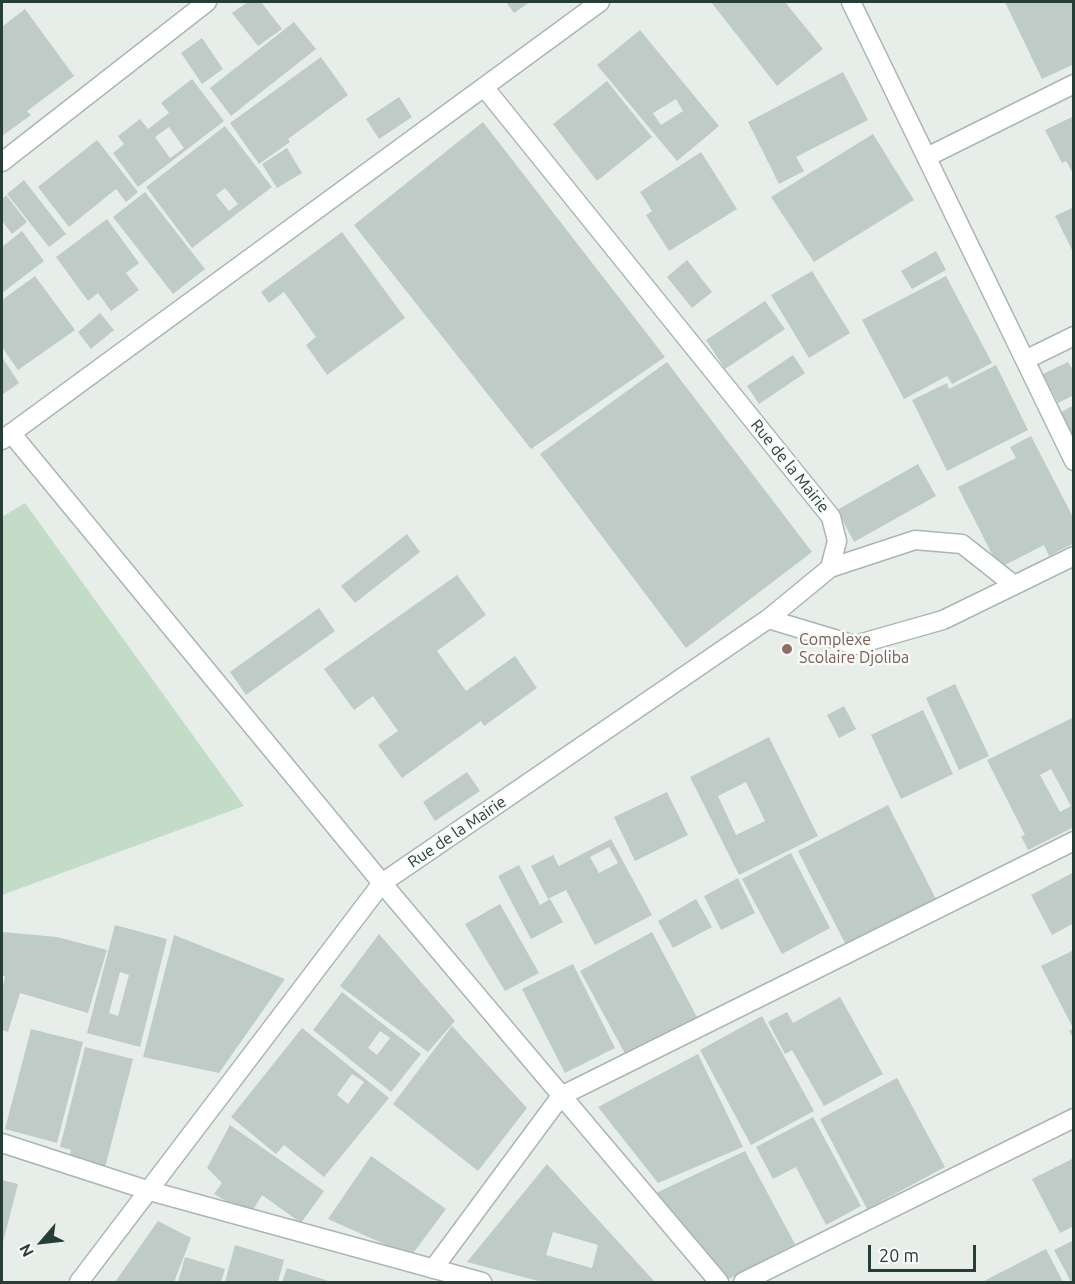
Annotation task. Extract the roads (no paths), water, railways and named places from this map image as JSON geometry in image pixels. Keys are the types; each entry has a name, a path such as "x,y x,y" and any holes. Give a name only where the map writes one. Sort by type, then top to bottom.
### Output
{"street":[{"path":"2,162 207,2"},
{"path":"600,2 6,436 719,1282"},
{"path":"851,2 1074,461"},
{"path":"927,157 1074,84"},
{"name":"Rue de la Mairie","path":"79,1282 382,884 768,619 830,568 837,541 831,517 484,87"},
{"path":"1025,360 1074,336"},
{"path":"830,568 915,540 962,544 1014,585"},
{"path":"768,619 855,645 943,620 1074,556"},
{"path":"433,1269 561,1096 1074,841"},
{"path":"743,1282 1074,1118"},
{"path":"2,1143 150,1191 482,1282"}],"place":[{"name":"Complexe Scolaire Djoliba","path":"787,649"}]}
